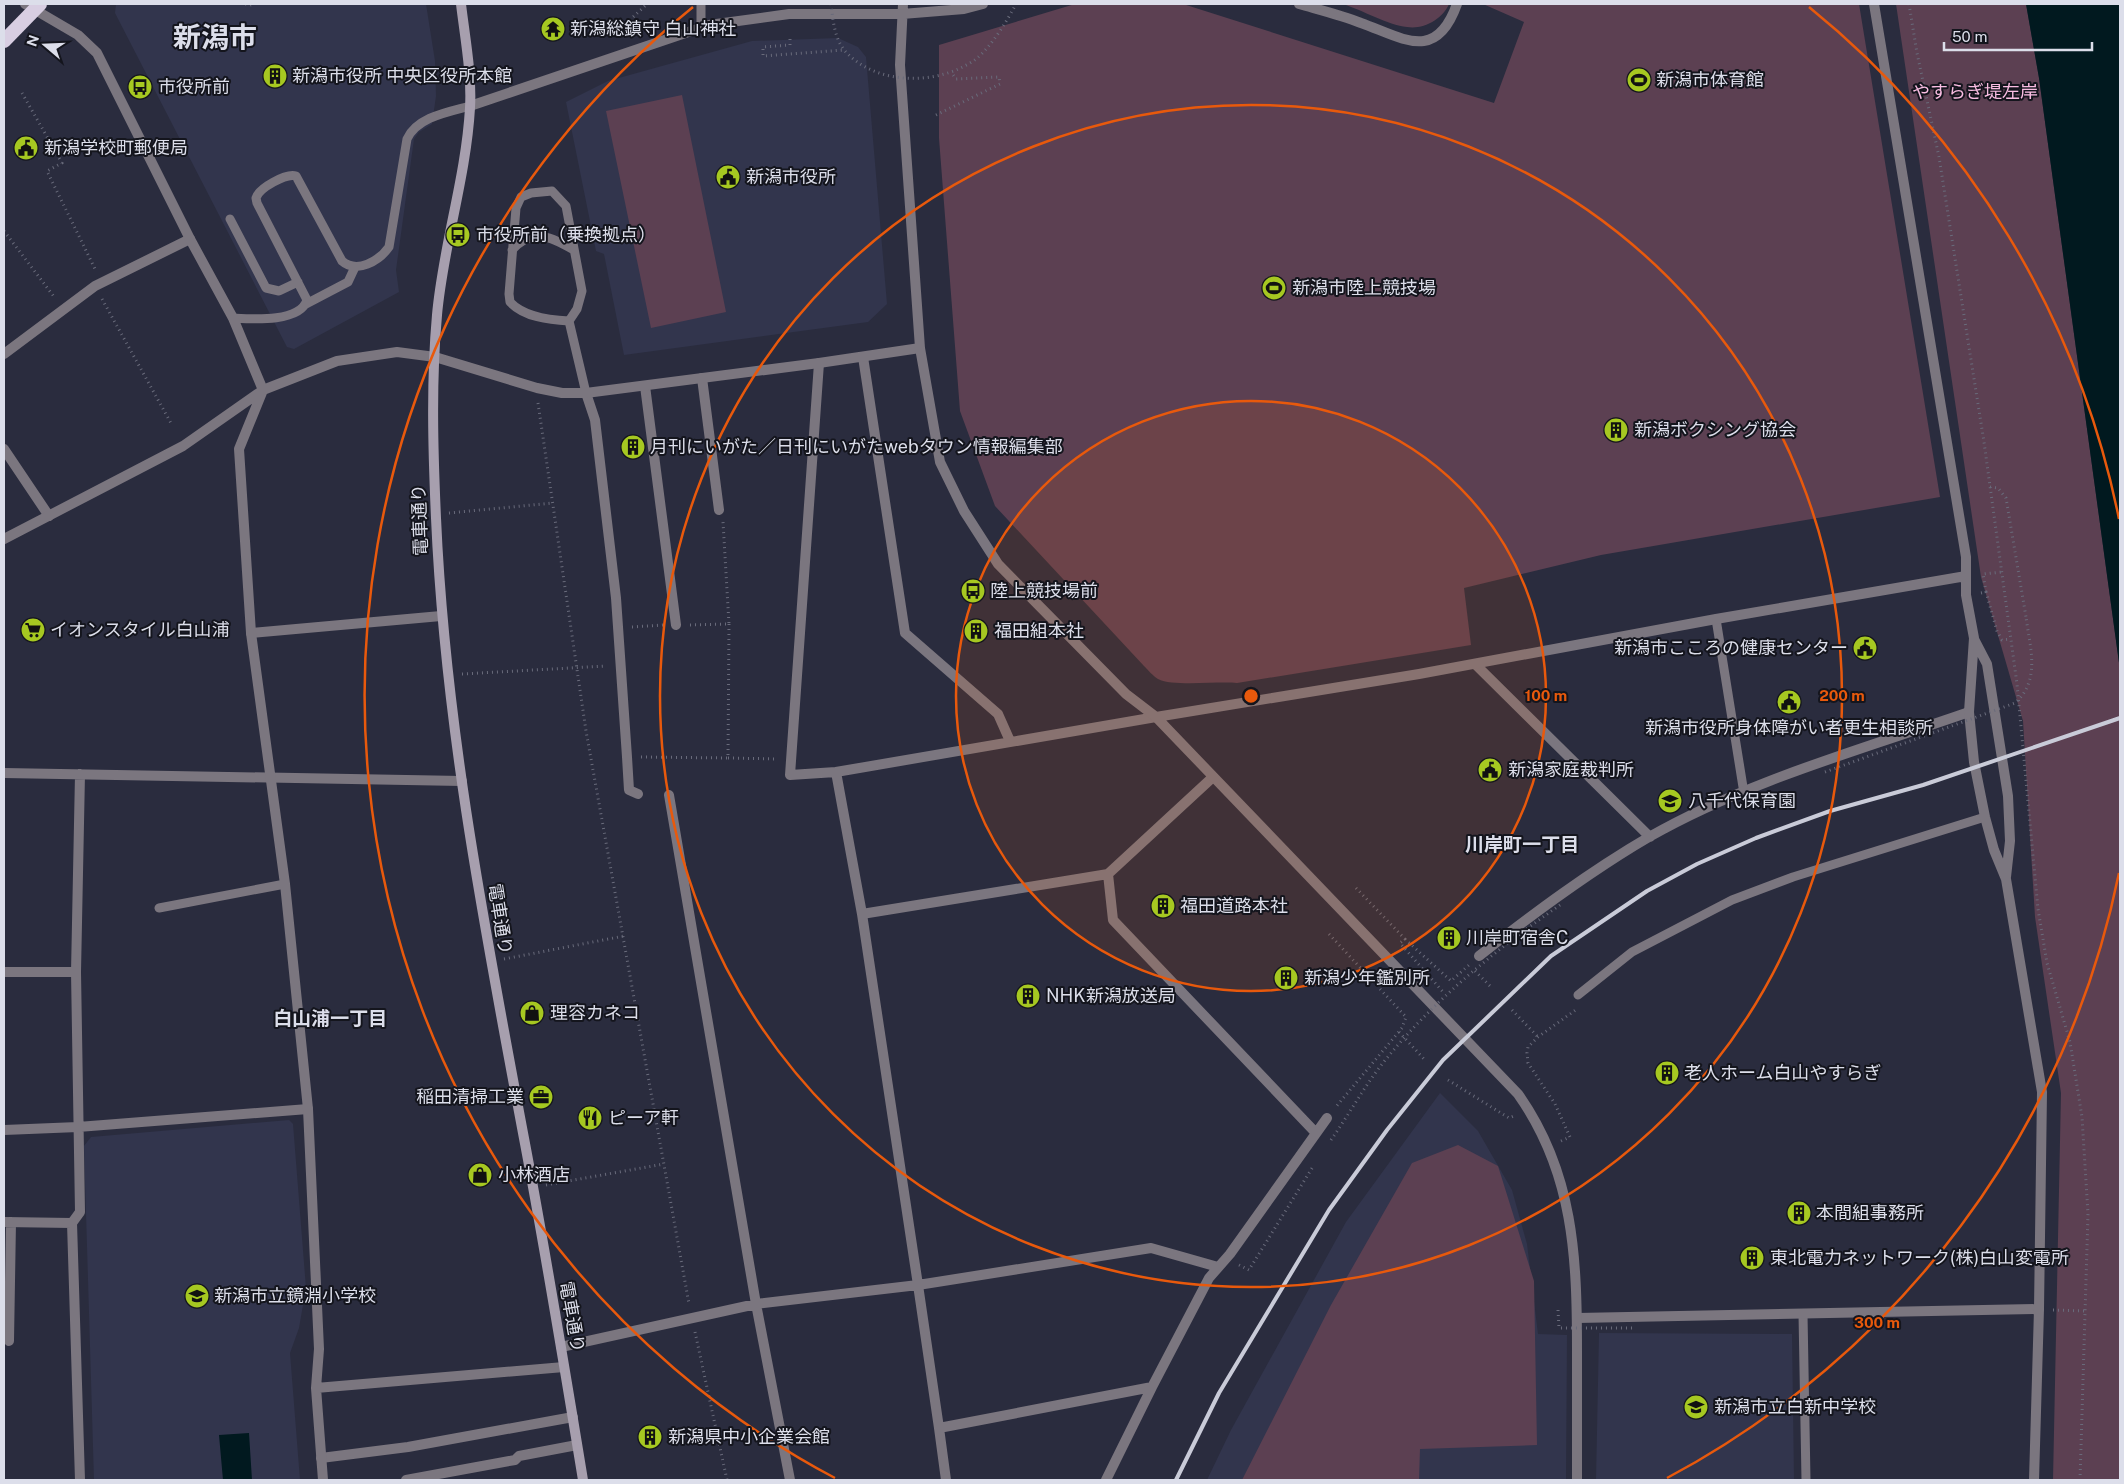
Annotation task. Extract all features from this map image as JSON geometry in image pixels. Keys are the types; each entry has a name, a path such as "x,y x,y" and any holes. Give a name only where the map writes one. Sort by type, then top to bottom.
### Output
{"highway":[{"path":"4,41 33,6"}],"main road":[{"name":"電車通り","path":"461,4 468,56 470,106 437,313 433,404 435,514 441,616 462,781 491,962 533,1187 583,1480"}],"street":[{"path":"470,106 700,28 732,21 789,14 902,9 964,9 983,4"},
{"path":"1299,4 1362,23 1408,42 1430,39 1439,33 1447,25 1457,4"},
{"path":"1874,4 1964,547 1966,594 1974,638 1969,712 1974,762 1994,850 2006,879 2042,1092 2040,1310 2034,1480"},
{"path":"33,6 78,35 97,52 190,239 233,318 263,390 239,448 251,633 285,884 308,1109 320,1349 316,1388 323,1480"},
{"path":"902,9 900,65 920,348 940,462 968,518 998,564 1126,694 1156,717 1432,1003 1518,1094 1530,1110 1548,1146 1568,1208 1574,1244 1577,1318 1577,1480"},
{"path":"4,354 98,284 190,239"},
{"path":"4,539 183,446 263,390 337,361 397,352 435,357 537,388 562,393 645,386 920,348"},
{"path":"863,357 905,634 998,714 1010,740"},
{"path":"820,363 790,775 836,772 1010,740 1476,664 1716,619 1966,576"},
{"path":"702,378 719,510"},
{"path":"645,386 676,625"},
{"path":"586,392 595,420 619,627 629,790 638,794"},
{"path":"4,449 49,516"},
{"path":"251,633 441,616"},
{"path":"1974,638 1987,664 2007,788 2010,841 2006,879"},
{"path":"1476,664 1650,837"},
{"path":"1479,956 1566,890 1650,837 1711,807 1811,766 1969,712"},
{"path":"836,772 862,914 946,1480"},
{"path":"4,773 462,781"},
{"path":"80,774 76,972 80,1212 72,1223 80,1480"},
{"path":"862,914 1108,874 1214,777"},
{"path":"669,795 756,1304 790,1480"},
{"path":"1108,874 1113,920 1315,1132"},
{"path":"4,972 76,972"},
{"path":"4,1130 78,1127 308,1109"},
{"path":"1106,1480 1152,1386 1209,1278 1327,1118"},
{"path":"10,1341 7,1222 72,1223"},
{"path":"560,1347 756,1304 918,1285 1151,1248 1218,1267"},
{"path":"1577,1318 2040,1310"},
{"path":"316,1388 564,1367"},
{"path":"939,1428 1152,1386"},
{"path":"321,1458 408,1447 573,1417"},
{"path":"406,1480 515,1460 519,1456 577,1445"}],"lane":[{"path":"700,4 700,28"},
{"path":"306,304 306,297 256,198 260,191 288,176 292,175 300,179 342,261 348,266 362,266 379,258 389,247 407,139 411,130 439,115 470,106"},
{"path":"569,321 535,316 522,311 510,302 509,294 516,208 521,198 531,193 552,192 566,206 582,291 577,309 569,321 586,392"},
{"path":"230,219 266,288 279,291 298,282"},
{"path":"512,250 520,242 539,236 555,240 574,250"},
{"path":"233,318 264,320 284,316 348,282 355,267"},
{"path":"1716,619 1743,787"},
{"path":"1578,995 1632,952 1732,900 1794,877 1985,817"},
{"path":"160,908 285,884"},
{"path":"1802,1314 1806,1480"}],"path":[{"path":"246,4 248,6 253,4"},
{"path":"615,34 647,4"},
{"path":"831,4 834,29 844,50 860,64 884,75 916,80 951,72 976,59 1005,24 1016,4"},
{"path":"1909,4 1917,53 1939,157 1990,487 2017,684 2038,908 2047,963 2070,1042 2082,1117 2088,1214 2080,1480"},
{"path":"790,39 790,45 763,47 763,56 844,50"},
{"path":"936,115 1000,84 998,77 956,79 951,72"},
{"path":"22,93 62,163 47,171 98,284 172,426"},
{"path":"4,231 64,310"},
{"path":"537,388 539,415 578,667 586,731 692,1317 727,1480"},
{"path":"1825,772 2015,703 2027,690 2032,674 2026,618 2006,498 1998,488 1990,487"},
{"path":"435,514 553,504"},
{"path":"719,510 723,520 729,624 728,758"},
{"path":"2002,572 1982,574 1997,631 2002,640 2010,639"},
{"path":"1981,593 1986,592"},
{"path":"619,627 729,624"},
{"path":"448,675 622,666"},
{"path":"627,757 791,759"},
{"path":"1356,888 1450,981 1479,956"},
{"path":"1326,1147 1387,1059 1446,996 1526,928 1563,903"},
{"path":"1327,1118 1406,1023 1405,1013 1328,934"},
{"path":"491,962 624,936"},
{"path":"1405,938 1400,943 1446,996"},
{"path":"1469,965 1492,988"},
{"path":"1548,1146 1570,1137 1555,1104 1528,1063 1528,1047 1538,1037 1580,1007 1578,995"},
{"path":"1512,1010 1538,1037"},
{"path":"1399,1032 1424,1059"},
{"path":"1448,1080 1509,1118 1530,1110"},
{"path":"1237,1264 1248,1270 1317,1161"},
{"path":"533,1187 664,1164"},
{"path":"1558,1310 1559,1328 1636,1328"},
{"path":"2059,1310 2085,1311"}],"shaded area":[{"path":"116,4 426,4 435,61 436,96 432,124 419,132 414,139 396,270 399,292 294,349 287,347 115,13"},
{"path":"2026,4 2120,4 2120,670 2039,78"},
{"name":"新潟市役所","path":"838,38 858,47 866,57 887,304 868,322 624,355 604,254 596,251 566,102 608,81 752,41"},
{"path":"1440,1093 1478,1131 1512,1190 1527,1244 1538,1334 1567,1335 1566,1480 1207,1480 1231,1430 1346,1222"},
{"name":"新潟市立鏡淵小学校","path":"289,1120 293,1124 306,1288 299,1328 290,1353 300,1480 94,1480 84,1146 91,1137"},
{"name":"新潟市立白新中学校","path":"1599,1333 1792,1334 1794,1480 1596,1480"},
{"path":"249,1433 252,1480 223,1480 219,1435"}],"green space":[{"path":"1075,4 1183,4 1494,103 1524,22 1483,4 1859,4 1940,497 1601,555 1464,588 1471,645 1237,683 1174,683 1158,679 1152,675 995,506 960,411 939,138 939,45"},
{"path":"1343,4 1449,4 1437,19 1426,25 1413,27 1400,26"},
{"name":"やすらぎ堤左岸","path":"1896,4 2026,4 2039,78 2120,670 2120,1480 2053,1480 2061,1093 2035,917 2023,721 1981,577"},
{"path":"682,95 726,312 651,328 606,111"},
{"path":"1458,1145 1498,1166 1534,1281 1537,1445 1420,1449 1419,1480 1242,1480 1331,1305 1412,1163"}],"railway":[{"path":"1176,1480 1219,1393 1329,1210 1387,1130 1443,1060 1551,956 1647,891 1697,864 1756,838 1830,811 1923,785 2120,718"}],"place":[{"name":"新潟総鎮守 白山神社","path":"553,29"},
{"name":"新潟市役所 中央区役所本館","path":"275,76"},
{"name":"新潟市体育館","path":"1639,80"},
{"name":"市役所前","path":"140,87"},
{"name":"新潟学校町郵便局","path":"26,148"},
{"name":"新潟市役所","path":"728,177"},
{"name":"市役所前（乗換拠点）","path":"458,235"},
{"name":"新潟市陸上競技場","path":"1274,288"},
{"name":"新潟ボクシング協会","path":"1616,430"},
{"name":"月刊にいがた／日刊にいがたwebタウン情報編集部","path":"633,447"},
{"name":"陸上競技場前","path":"973,591"},
{"name":"イオンスタイル白山浦","path":"33,630"},
{"name":"福田組本社","path":"976,631"},
{"name":"新潟市こころの健康センター","path":"1865,648"},
{"name":"新潟市役所身体障がい者更生相談所","path":"1789,702"},
{"name":"新潟家庭裁判所","path":"1490,770"},
{"name":"八千代保育園","path":"1670,801"},
{"name":"福田道路本社","path":"1163,906"},
{"name":"川岸町宿舎C","path":"1449,938"},
{"name":"新潟少年鑑別所","path":"1286,978"},
{"name":"NHK新潟放送局","path":"1028,996"},
{"name":"理容カネコ","path":"532,1013"},
{"name":"老人ホーム白山やすらぎ","path":"1667,1073"},
{"name":"稲田清掃工業","path":"541,1097"},
{"name":"ピーア軒","path":"590,1118"},
{"name":"小林酒店","path":"480,1175"},
{"name":"本間組事務所","path":"1799,1213"},
{"name":"東北電力ネットワーク(株)白山変電所","path":"1752,1258"},
{"name":"新潟市立鏡淵小学校","path":"197,1296"},
{"name":"新潟市立白新中学校","path":"1696,1407"},
{"name":"新潟県中小企業会館","path":"650,1437"}],"district":[{"name":"新潟市","path":"215,37"},
{"name":"川岸町一丁目","path":"1522,844"},
{"name":"白山浦一丁目","path":"330,1018"}]}
